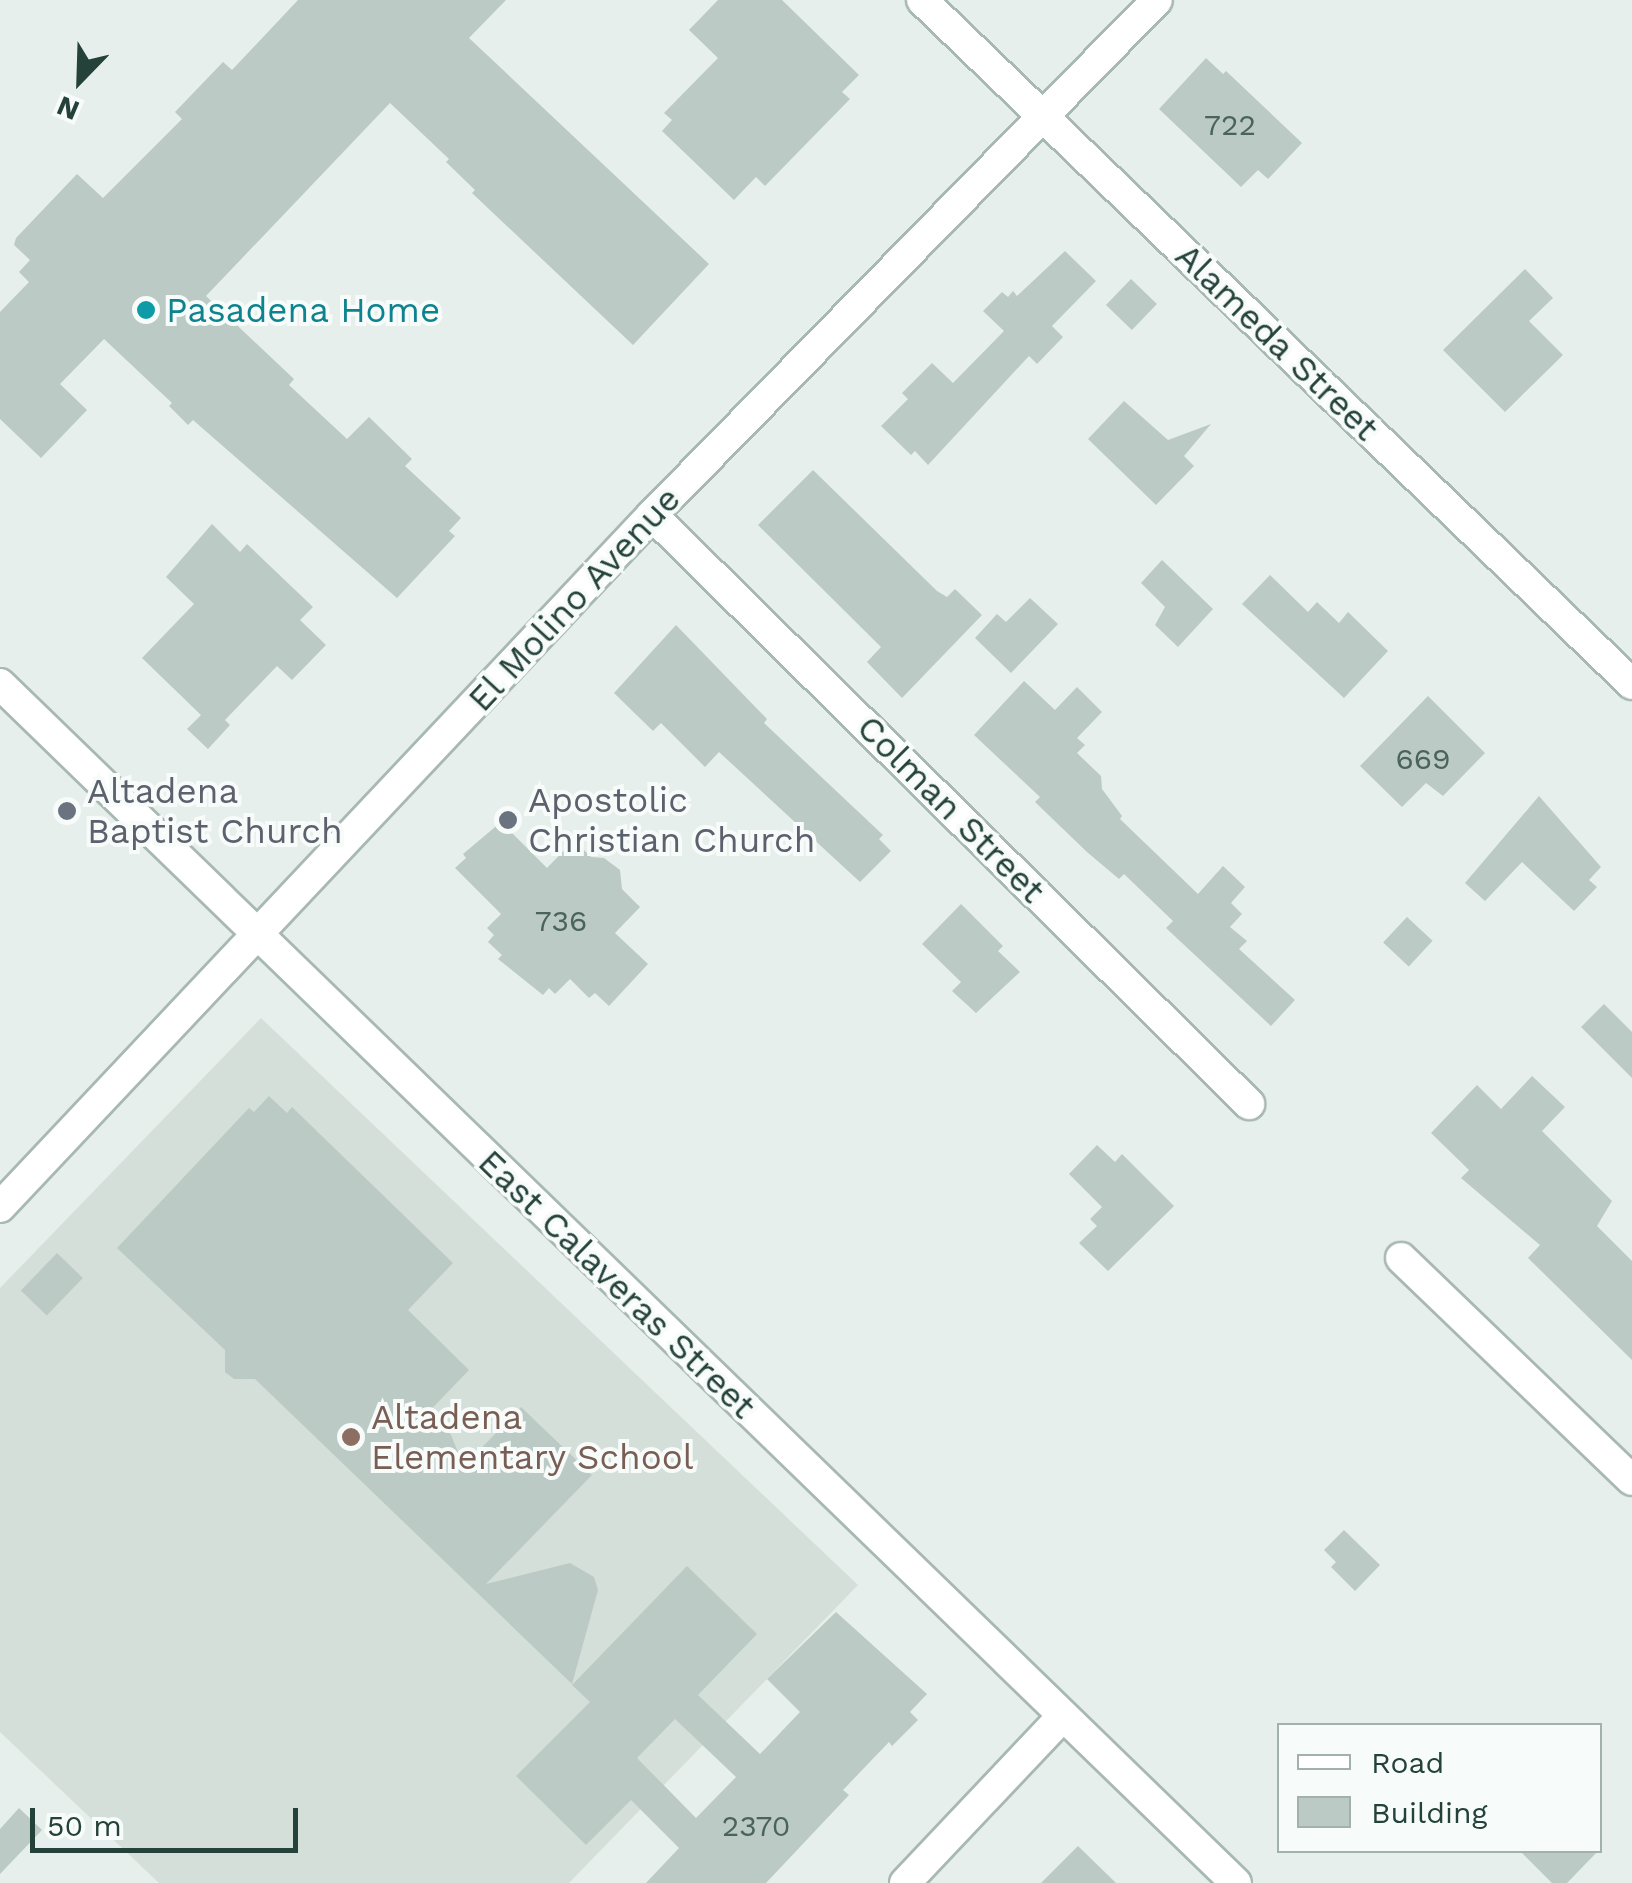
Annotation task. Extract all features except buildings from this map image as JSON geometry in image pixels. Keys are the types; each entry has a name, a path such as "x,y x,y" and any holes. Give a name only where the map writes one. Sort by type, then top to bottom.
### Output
{"street":[{"name":"Alameda Street","path":"922,0 1632,684"},
{"name":"El Molino Avenue","path":"0,1207 652,515 1157,0"},
{"name":"Colman Street","path":"652,515 1249,1104"},
{"name":"East Calaveras Street","path":"0,684 1236,1883"},
{"path":"1401,1258 1632,1480"},
{"path":"904,1883 1063,1716"}],"shaded area":[{"name":"Altadena Elementary School","path":"261,1018 858,1585 569,1883 159,1883 0,1732 0,1288"}],"place":[{"name":"Pasadena Home","path":"146,310"},
{"name":"Altadena Baptist Church","path":"67,811"},
{"name":"Apostolic Christian Church","path":"508,820"},
{"name":"Altadena Elementary School","path":"351,1437"}]}
